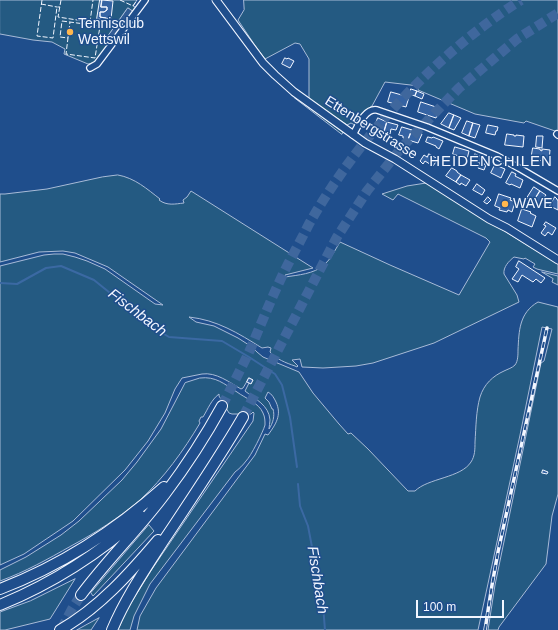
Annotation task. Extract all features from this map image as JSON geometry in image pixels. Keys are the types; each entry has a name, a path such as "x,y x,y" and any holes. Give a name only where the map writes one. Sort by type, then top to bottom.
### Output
{"highway":[{"path":"81,595 165,494 207,433 222,406"},
{"path":"112,630 118,614 131,592 227,445 243,417"},
{"path":"0,589 52,565 88,545 135,512 180,473"},
{"path":"60,630 87,612 120,582 145,556 198,489"},
{"path":"0,605 38,588 92,555 135,521 165,494"}],"street":[{"path":"90,68 97,64 145,0"},
{"name":"Ettenbergstrasse","path":"216,0 249,44 275,75 294,92 353,135 395,159 489,219 507,228 558,260"},
{"path":"353,135 369,110 377,110 433,130 497,156 558,191"}],"shaded area":[{"name":"Tennisclub Wettswil","path":"0,0 137,0 133,6 137,8 134,12 128,8 104,42 109,46 97,62 88,64 64,54 65,49 52,42 0,34"},
{"path":"244,0 558,0 558,132 526,121 524,123 475,114 418,90 419,86 385,82 372,106 365,111 355,125 351,123 347,125 309,99 309,59 300,44 295,43 265,59 238,20 244,10"},
{"path":"128,8 134,12 109,46 104,42"},
{"path":"295,98 343,132 342,134"},
{"path":"118,175 135,181 160,199 159,200 168,204 184,203 183,200 191,191 313,268 285,275 285,277 306,274 320,268 329,260 340,242 459,295 490,242 486,238 398,194 393,200 382,194 407,186 426,183 558,264 558,274 537,269 533,267 535,264 525,258 514,257 505,267 504,274 517,295 519,302 434,343 373,363 356,366 323,368 302,367 300,359 292,360 298,366 297,367 275,357 270,352 271,348 262,348 236,332 218,324 189,317 196,322 214,326 238,338 252,347 263,357 299,372 313,393 348,434 351,433 368,449 408,491 415,491 428,483 460,471 471,462 474,452 477,413 480,397 489,381 515,365 518,358 521,323 527,311 538,302 558,307 558,494 552,516 546,564 498,630 488,630 495,585 541,363 544,361 552,329 542,327 478,630 137,630 140,616 156,588 255,455 265,434 268,435 276,423 278,407 274,398 268,392 265,398 269,402 274,412 272,424 269,429 270,420 267,410 261,403 245,391 249,383 253,380 249,378 241,389 222,378 207,374 182,378 175,389 165,413 148,441 125,470 73,521 24,554 0,565 0,266 44,255 63,254 87,261 105,269 155,304 163,305 108,267 75,253 63,251 39,252 0,262 0,194 47,189"},
{"path":"542,272 558,276 558,285 552,282 553,279"},
{"path":"200,378 211,378 220,381 258,406 265,418 265,425 257,444 248,458 235,472 150,584 134,616 130,630 118,630 126,611 152,569 253,421 253,412 251,414 229,413 219,394 216,396 203,417 201,417 199,421 200,423 173,463 149,491 132,507 89,536 54,556 18,574 0,581 0,570 26,557 61,535 79,521 122,480 161,429 185,383"},
{"path":"149,525 154,531 93,596 91,593"},
{"path":"75,579 50,619 0,630 0,612 30,601"},
{"path":"99,618 91,630 77,630"}],"building":[{"path":"100,0 102,0 101,7 107,7 107,10 100,12 100,17 106,18 105,20 97,19"},
{"path":"102,0 113,1 111,19 100,17 100,12 107,10 107,7 101,7"},
{"path":"285,58 294,61 290,68 282,64"},
{"path":"411,89 417,91 415,96 410,94"},
{"path":"417,91 424,94 422,99 415,96"},
{"path":"391,92 409,97 406,107 388,102"},
{"path":"421,102 439,108 436,118 418,112"},
{"path":"449,113 454,115 449,128 441,124"},
{"path":"454,115 461,118 454,130 449,128"},
{"path":"378,118 387,122 384,132 379,130 380,125 376,123"},
{"path":"467,121 473,123 469,136 462,133"},
{"path":"387,122 398,125 396,130 391,129 390,134 384,132"},
{"path":"473,123 480,125 475,138 469,136"},
{"path":"488,125 498,127 495,135 486,133"},
{"path":"402,127 412,130 408,140 399,135"},
{"path":"412,130 422,134 418,143 408,140"},
{"path":"507,134 524,136 523,147 505,145"},
{"path":"537,136 543,136 542,148 536,147"},
{"path":"428,137 433,137 443,141 439,149 436,146 426,142"},
{"path":"455,147 469,151 467,159 453,154"},
{"path":"533,148 540,149 542,151 542,149 550,150 549,161 531,160"},
{"path":"429,154 438,159 433,166 425,161 423,164 420,161 424,155 427,157"},
{"path":"475,154 486,159 484,170 478,168 480,163 473,160"},
{"path":"495,165 505,169 501,178 491,173"},
{"path":"452,168 461,175 456,182 446,176"},
{"path":"512,172 516,174 515,176 523,180 520,188 506,183"},
{"path":"461,175 470,180 466,186 461,183 460,185 456,182"},
{"path":"477,184 485,190 482,195 473,190"},
{"path":"534,187 540,191 533,202 527,198"},
{"path":"540,191 546,195 539,205 533,202"},
{"name":"WAVE","path":"499,194 511,198 510,200 515,202 512,212 508,210 507,212 499,210 500,208 495,206"},
{"path":"488,197 491,200 487,204 484,202"},
{"path":"555,197 558,200 558,210 550,206"},
{"path":"522,209 531,212 530,213 536,216 532,227 518,221"},
{"path":"546,222 556,228 552,235 548,232 545,236 541,233 546,226 544,225"},
{"path":"519,261 545,278 541,283 536,279 533,282 522,275 518,282 512,279 519,269 516,267"},
{"path":"249,378 253,380 251,384 247,382"},
{"path":"543,470 548,472 547,474 542,473"}],"waterway":[{"name":"Fischbach","path":"0,283 17,284 46,268 61,266 94,280 115,297 131,304 149,325 169,337 222,341 249,357 275,374 282,385 290,417 297,467"},
{"name":"Fischbach","path":"298,484 300,506 308,526 323,605 325,630"}],"tunnel":[{"path":"222,406 250,350 284,272 309,224 351,159 402,99 430,71 459,45 521,0"},
{"path":"243,417 337,237 367,191 402,147 459,88 517,39 558,13"},
{"path":"61,630 81,595"}],"railway":[{"path":"485,630 498,552 547,328"}],"fence":[{"path":"42,0 37,36 53,38 57,7 60,7"},
{"path":"61,0 58,17 90,22 93,0"},
{"path":"120,0 133,6 137,0"},
{"path":"41,4 57,7"},
{"path":"62,21 100,26 95,58 66,54 68,38 60,37 62,21"},
{"path":"68,38 70,22"}],"place":[{"name":"Tennisclub Wettswil","path":"70,32"},
{"name":"WAVE","path":"505,204"}],"district":[{"name":"HEIDENCHILEN","path":"491,162"}]}
